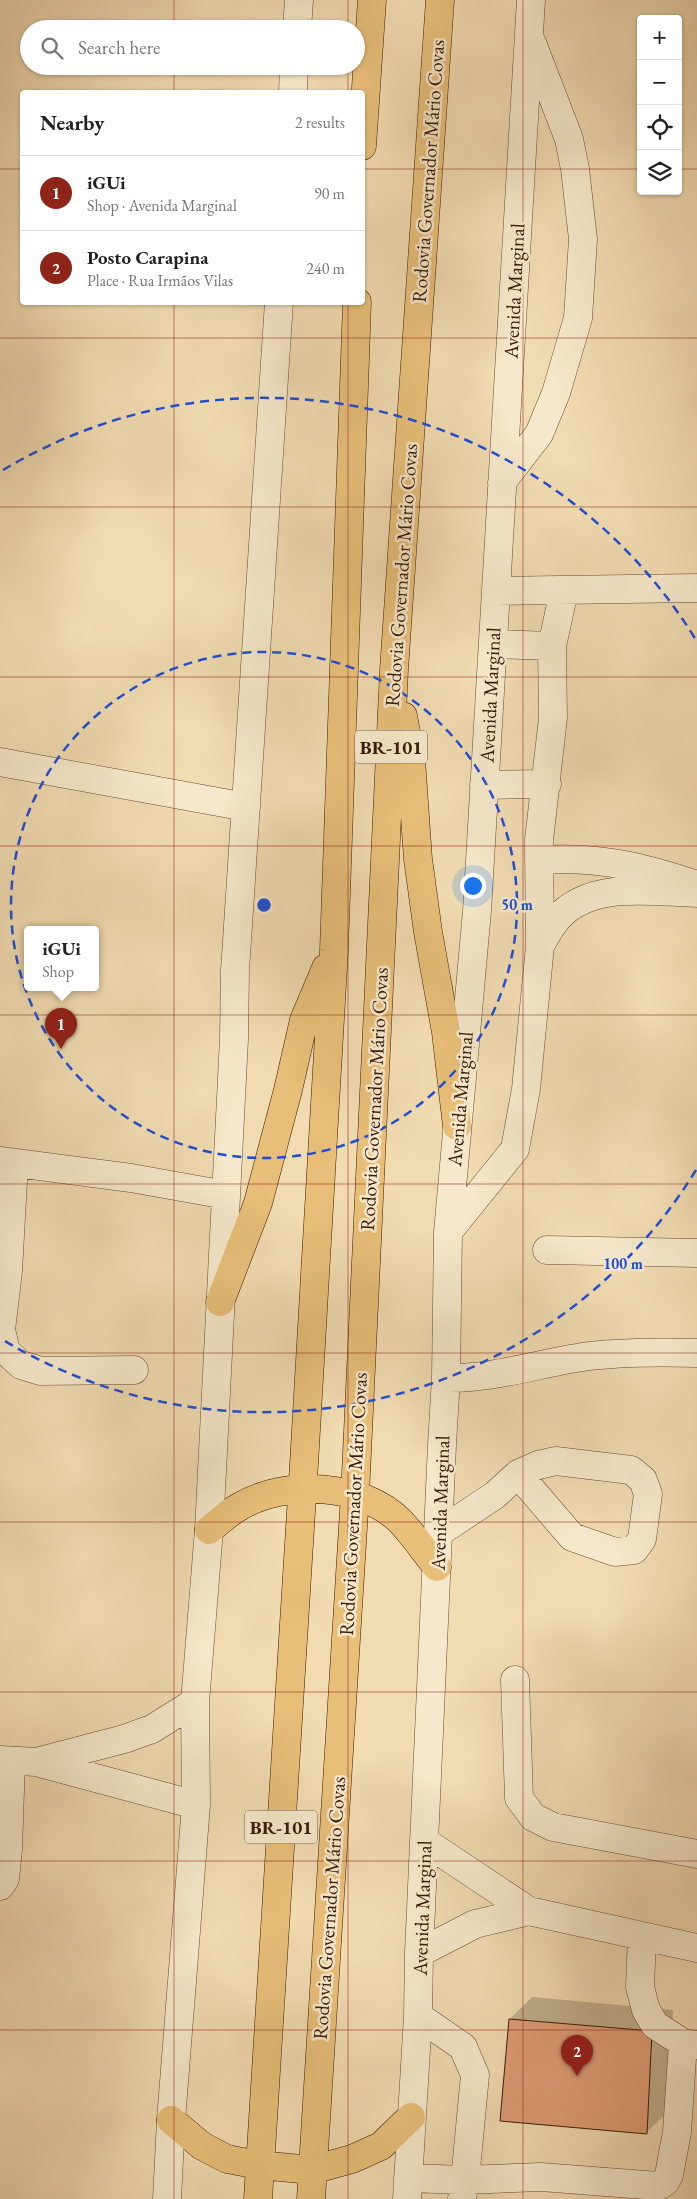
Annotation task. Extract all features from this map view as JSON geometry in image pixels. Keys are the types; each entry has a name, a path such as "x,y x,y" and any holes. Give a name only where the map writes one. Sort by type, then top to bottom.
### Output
{"main road":[{"path":"365,102 372,0"},
{"name":"Rodovia Governador Mário Covas","path":"311,2199 355,1495 394,670 440,0"},
{"name":"BR-101","path":"258,2199 303,1488 334,950 356,305"},
{"path":"394,670 411,760 419,868 428,932 446,1032 457,1126"},
{"path":"220,1302 258,1203 288,1090 304,1020 334,950"},
{"path":"209,1530 239,1506 262,1496 303,1488 332,1490 355,1495 374,1502 400,1521 437,1567"},
{"path":"171,2120 202,2146 227,2159 259,2165 312,2170 352,2159 381,2146 411,2117"}],"street":[{"path":"298,20 299,0"},
{"name":"Avenida Marginal","path":"407,2189 418,2016 419,1954 446,1378 448,1232 477,911 531,0"},
{"path":"502,482 539,434 556,393 578,318 583,239 576,169 569,139 529,36"},
{"path":"293,90 294,75"},
{"path":"168,2199 171,2120 196,1805 195,1702 209,1530 234,1039 235,971 279,305"},
{"path":"496,591 697,588"},
{"path":"448,1232 515,1149 526,1089 540,946 540,820 547,784 553,718 552,646 564,591"},
{"path":"493,644 552,646"},
{"path":"0,762 246,806"},
{"path":"484,785 547,784"},
{"path":"539,860 568,858 627,864 697,884"},
{"path":"540,946 555,921 580,901 611,892 697,893"},
{"path":"134,1370 41,1371 21,1365 6,1350 1,1330 8,1271 7,1162 104,1174 226,1195"},
{"path":"547,1250 697,1253"},
{"path":"446,1378 468,1379 583,1357 658,1352 697,1352"},
{"path":"438,1533 495,1495 518,1474 538,1465 556,1461 631,1470 643,1480 648,1494 642,1539 634,1550 615,1552 572,1537 518,1474"},
{"path":"515,1680 519,1798 533,1817 553,1827 697,1854"},
{"path":"16,1761 124,1739 152,1728 195,1702"},
{"path":"16,1761 196,1805"},
{"path":"0,1886 5,1879 16,1761"},
{"path":"424,1841 529,1911 697,1948"},
{"path":"419,1954 475,1924 529,1911"},
{"path":"407,2189 464,2190 541,2177 658,2186 665,2182 669,2175 677,2132 690,2044 655,2025 646,2010 640,1986 642,1936"},
{"path":"418,2016 463,2047 475,2075 464,2190"}],"building":[{"path":"509,2019 652,2031 647,2134 500,2121"}],"place":[{"name":"iGUi","path":"61,1049"},
{"name":"Posto Carapina","path":"577,2076"}]}
